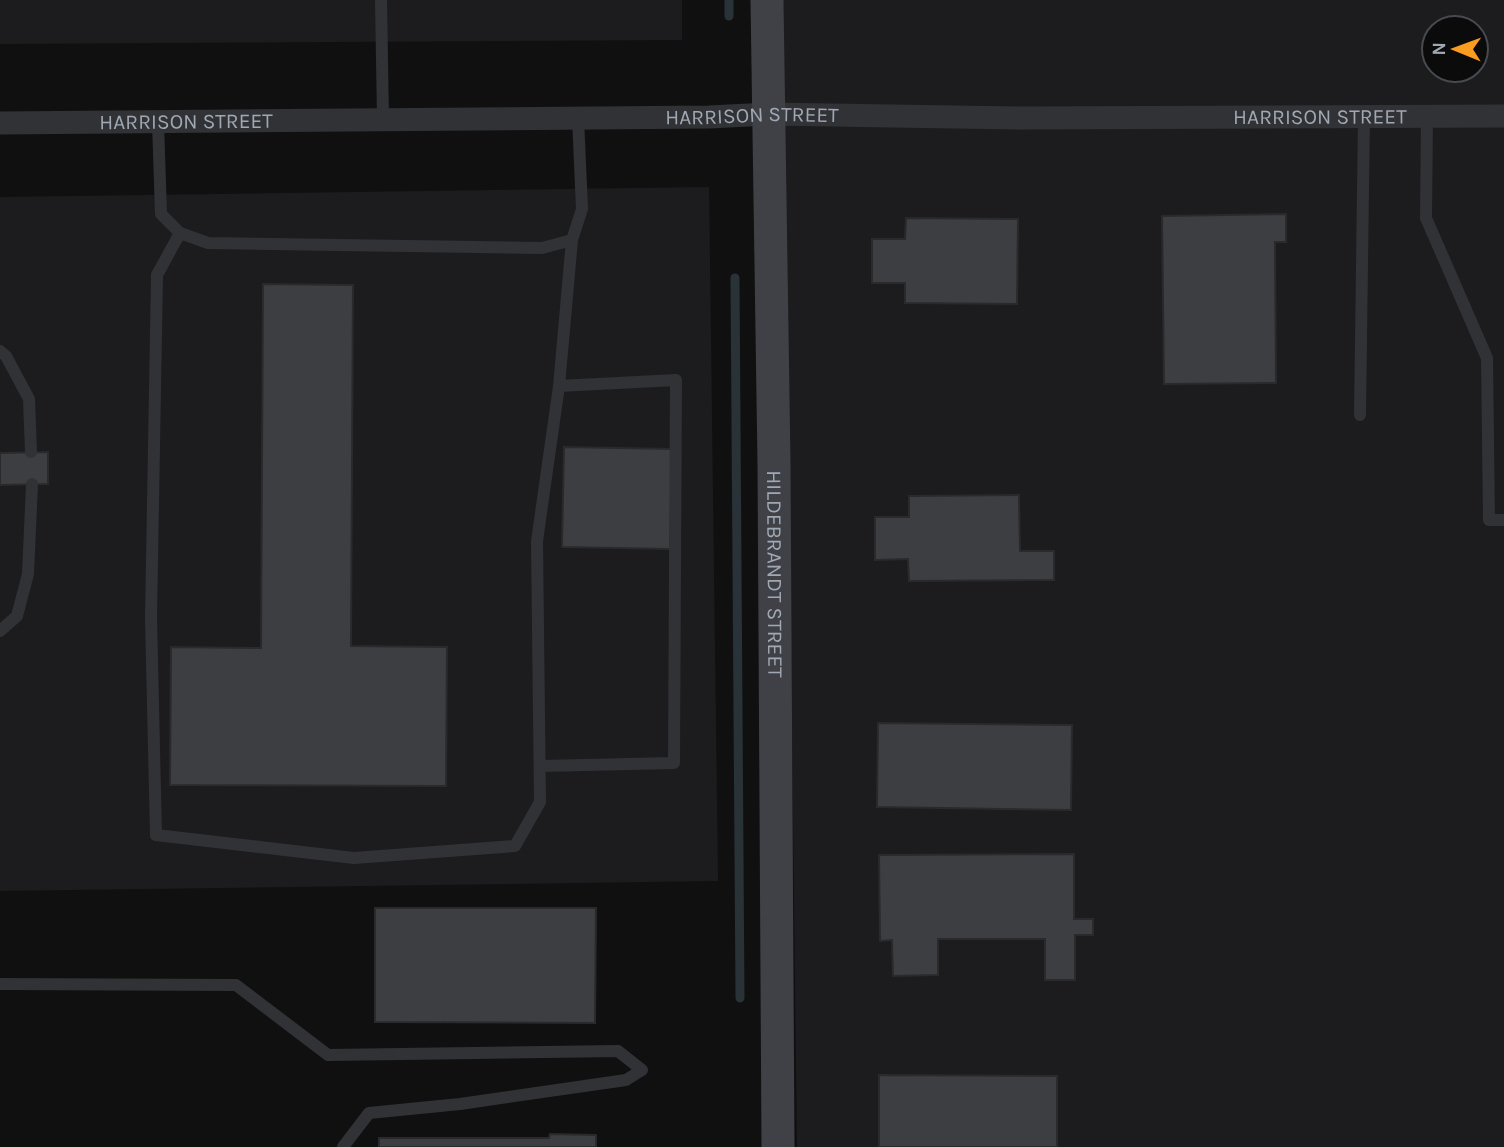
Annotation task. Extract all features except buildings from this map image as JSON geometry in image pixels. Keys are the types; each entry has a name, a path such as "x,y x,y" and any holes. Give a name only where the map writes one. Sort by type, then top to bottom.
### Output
{"street":[{"name":"HILDEBRANDT STREET","path":"767,0 774,477 778,1147"},
{"name":"HARRISON STREET","path":"0,123 709,117 768,114 1023,118 1504,116"}],"lane":[{"path":"381,0 383,119"},
{"path":"1360,415 1364,116"},
{"path":"1427,116 1426,218 1487,358 1489,520 1504,520"},
{"path":"180,233 157,275 151,618 156,835 354,858 516,846 540,802 537,541 559,386 572,240 582,209 578,118"},
{"path":"158,122 161,214 180,233 208,243 541,248 572,240"},
{"path":"0,351 6,356 29,399 31,452"},
{"path":"540,766 674,763 676,380 559,386"},
{"path":"0,631 17,616 28,574 32,484"},
{"path":"0,984 236,985 328,1055 618,1051 642,1070 626,1080 460,1104 369,1113 343,1147"}],"shaded area":[{"path":"0,0 682,0 682,40 0,44"},
{"path":"783,0 1504,0 1504,1147 797,1147"},
{"path":"709,187 718,881 0,891 0,197"}],"waterway":[{"path":"729,0 729,16"},
{"path":"735,278 740,998"}]}
